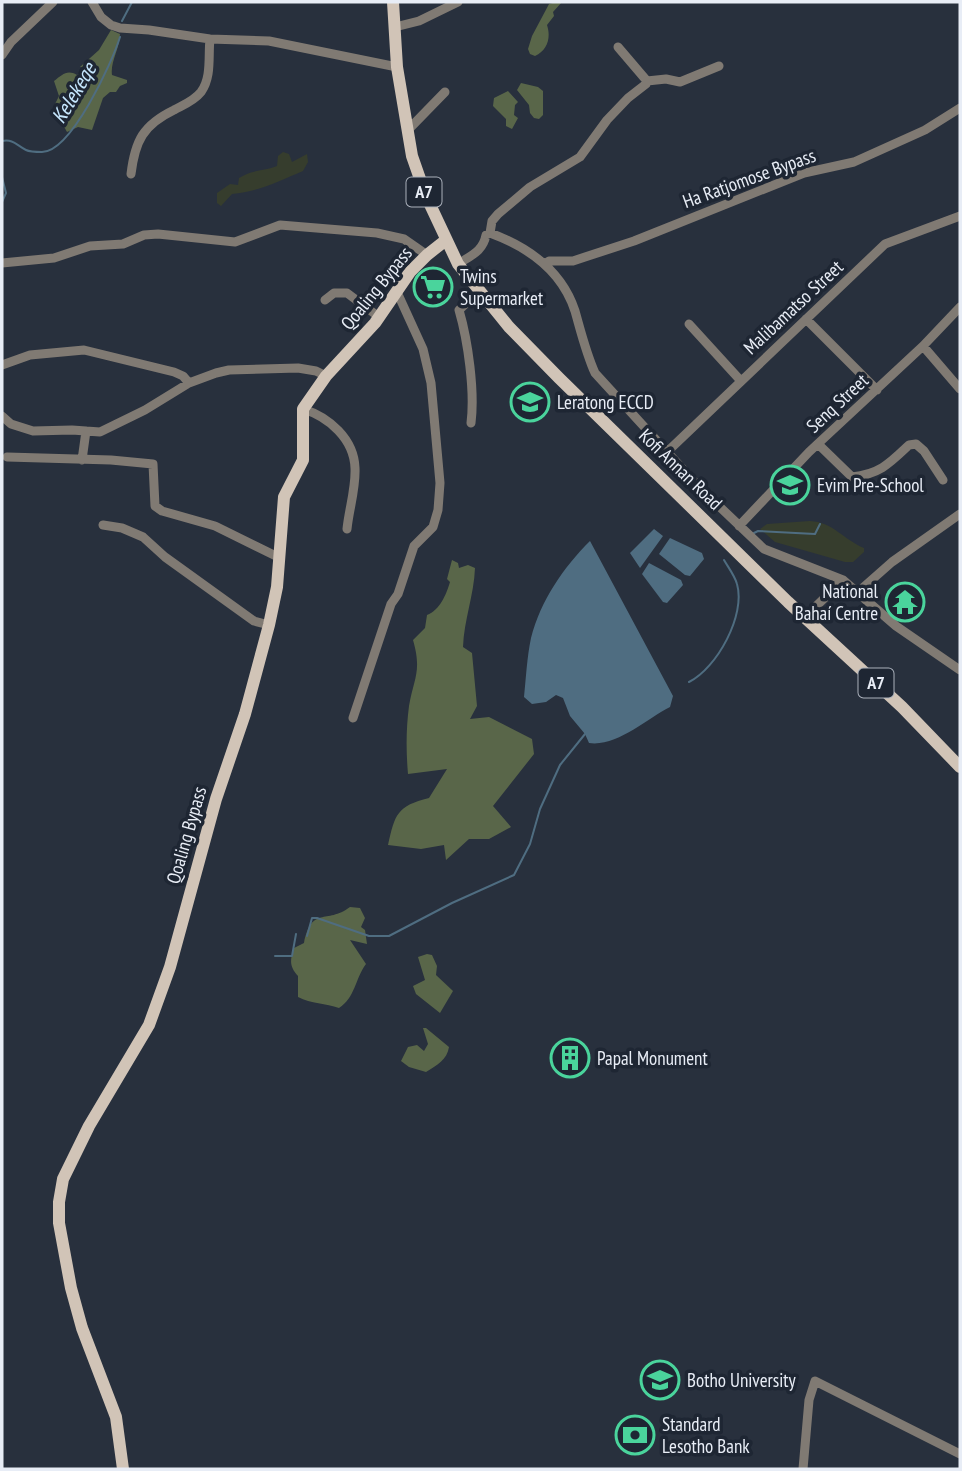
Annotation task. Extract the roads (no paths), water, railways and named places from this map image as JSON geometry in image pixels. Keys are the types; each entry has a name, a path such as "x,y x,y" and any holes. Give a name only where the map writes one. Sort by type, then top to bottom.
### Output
{"main road":[{"name":"Kofi Annan Road","path":"393,2 397,67 407,131 418,177 458,264 528,347 902,708 960,768"},
{"name":"Qoaling Bypass","path":"123,1469 116,1417 82,1328 71,1288 59,1223 62,1179 89,1126 149,1025 159,1001 269,625 277,587 284,498 303,460 303,409 326,376 379,317 410,272 446,240"}],"street":[{"path":"2,54 52,2"},
{"path":"92,2 101,17 120,28 210,39 269,41 397,67"},
{"path":"395,27 419,21 458,2"},
{"path":"131,174 134,148 148,126 191,102 201,92 208,79 210,39"},
{"path":"618,47 647,81"},
{"path":"458,264 475,254 490,233 492,221 530,187 580,157 607,120 647,81 666,79 680,82 719,66"},
{"path":"407,131 445,92"},
{"name":"Ha Ratjomose Bypass","path":"544,264 573,261 634,241 804,173 854,162 925,130 960,108"},
{"name":"Malibamatso Street","path":"668,451 886,244 960,216"},
{"path":"2,263 54,258 90,246 123,244 144,235 235,242 280,225 377,233 404,239 427,255"},
{"path":"490,233 519,246 544,264 565,287 595,373 739,526 764,549 843,580 896,626 960,670"},
{"path":"353,718 414,545 433,527 438,510 440,464 431,383 423,349 397,292"},
{"path":"325,300 334,293 347,293 379,317"},
{"path":"471,423 474,401 464,326 459,310 473,297"},
{"name":"Senq Street","path":"739,526 818,444 923,346 960,307"},
{"path":"806,319 877,390"},
{"path":"689,324 741,381"},
{"path":"923,346 960,389"},
{"path":"2,365 30,355 84,349 174,372 189,383"},
{"path":"2,416 10,424 33,431 100,432 145,410 200,377 229,370 298,368 326,376"},
{"path":"303,409 331,423 354,454 356,470 348,529"},
{"path":"82,460 86,431"},
{"path":"818,444 852,477 869,475 887,465 909,445 916,444 924,451 943,480"},
{"path":"6,457 153,464 155,506 162,511 215,526 278,557"},
{"path":"858,592 892,562 960,513"},
{"path":"103,525 122,528 143,537 254,621 269,625"},
{"path":"805,617 843,580"},
{"path":"803,1469 809,1400 815,1381 960,1454"}],"water":[{"path":"654,529 663,536 640,568 630,553"},
{"path":"670,538 702,553 704,559 690,576 659,554"},
{"path":"590,541 673,696 670,707 621,737 600,743 589,743 570,716 563,698 556,695 546,702 532,704 524,697 535,624 562,574"},
{"path":"649,563 681,580 683,585 667,603 663,602 642,574"}],"waterway":[{"name":"Kelekeqe","path":"122,21 132,2"},
{"name":"Kelekeqe","path":"2,141 12,142 28,151 42,152 53,148 65,138 89,104 109,66 120,37"},
{"name":"Kelekeqe","path":"2,177 6,193 2,202"},
{"path":"752,534 758,531 815,534 820,524"},
{"path":"689,682 710,665 733,625 739,597 737,584 724,560"},
{"path":"307,936 312,918 369,936 389,936 514,875 530,844 540,809 560,765 585,734"},
{"path":"275,956 292,956 296,934"}],"place":[{"name":"Twins Supermarket","path":"433,287"},
{"name":"Leratong ECCD","path":"530,402"},
{"name":"Evim Pre-School","path":"790,485"},
{"name":"National Bahaí Centre","path":"905,602"},
{"name":"Papal Monument","path":"570,1058"},
{"name":"Botho University","path":"660,1380"},
{"name":"Standard Lesotho Bank","path":"635,1435"}]}
